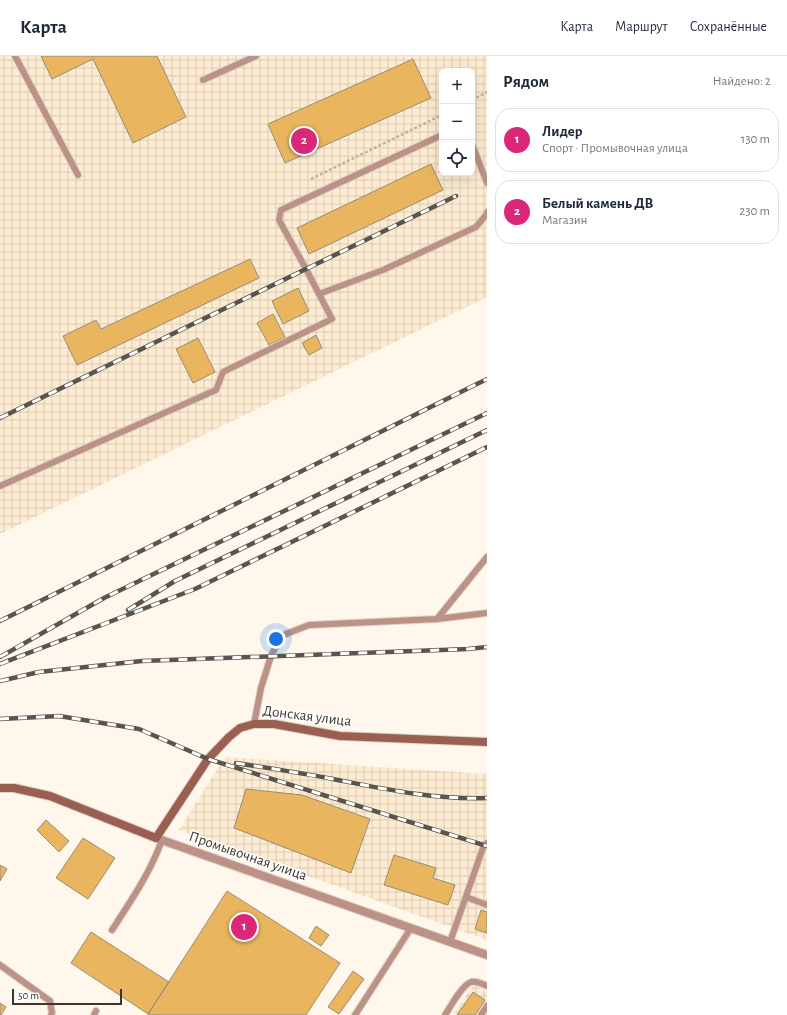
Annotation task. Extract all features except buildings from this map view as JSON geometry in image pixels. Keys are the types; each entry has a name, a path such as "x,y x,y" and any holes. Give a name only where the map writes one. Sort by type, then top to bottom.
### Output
{"street":[{"name":"Донская улица","path":"159,839 208,759 240,728 254,724 274,724 340,736 487,742"},
{"name":"Промывочная улица","path":"0,788 14,788 50,796 159,839 487,955"}],"lane":[{"path":"15,56 78,175"},
{"path":"202,80 256,56"},
{"path":"0,486 216,390 224,372 332,319 279,220 281,210 439,136"},
{"path":"475,152 487,184"},
{"path":"319,294 383,270 476,227 487,212"},
{"path":"437,619 487,557"},
{"path":"254,724 261,688 271,656 281,636 309,625 437,619 487,613"},
{"path":"112,930 143,882 156,857 159,839"},
{"path":"450,942 484,845 487,842"},
{"path":"466,897 487,905"},
{"path":"355,1015 411,928"},
{"path":"0,965 50,1001 51,1015"},
{"path":"445,1015 465,986 473,982 487,986"},
{"path":"481,1015 487,1006"}],"path":[{"path":"475,98 487,92"},
{"path":"311,179 439,116"}],"shaded area":[{"path":"0,56 487,56 487,297 0,534"},
{"path":"225,757 487,774 487,940 179,830"},
{"path":"474,984 487,992 487,1015 453,1015"}],"railway":[{"path":"0,418 456,196"},
{"path":"0,621 487,379"},
{"path":"0,657 104,598 487,413"},
{"path":"128,610 175,581 487,430"},
{"path":"0,664 195,589 487,447"},
{"path":"0,681 39,672 142,661 468,649 487,647"},
{"path":"0,719 59,716 139,729 208,759 487,846"},
{"path":"236,763 429,796 487,798"}],"place":[{"name":"Белый камень ДВ","path":"304,141"},
{"name":"Лидер","path":"244,927"}]}
